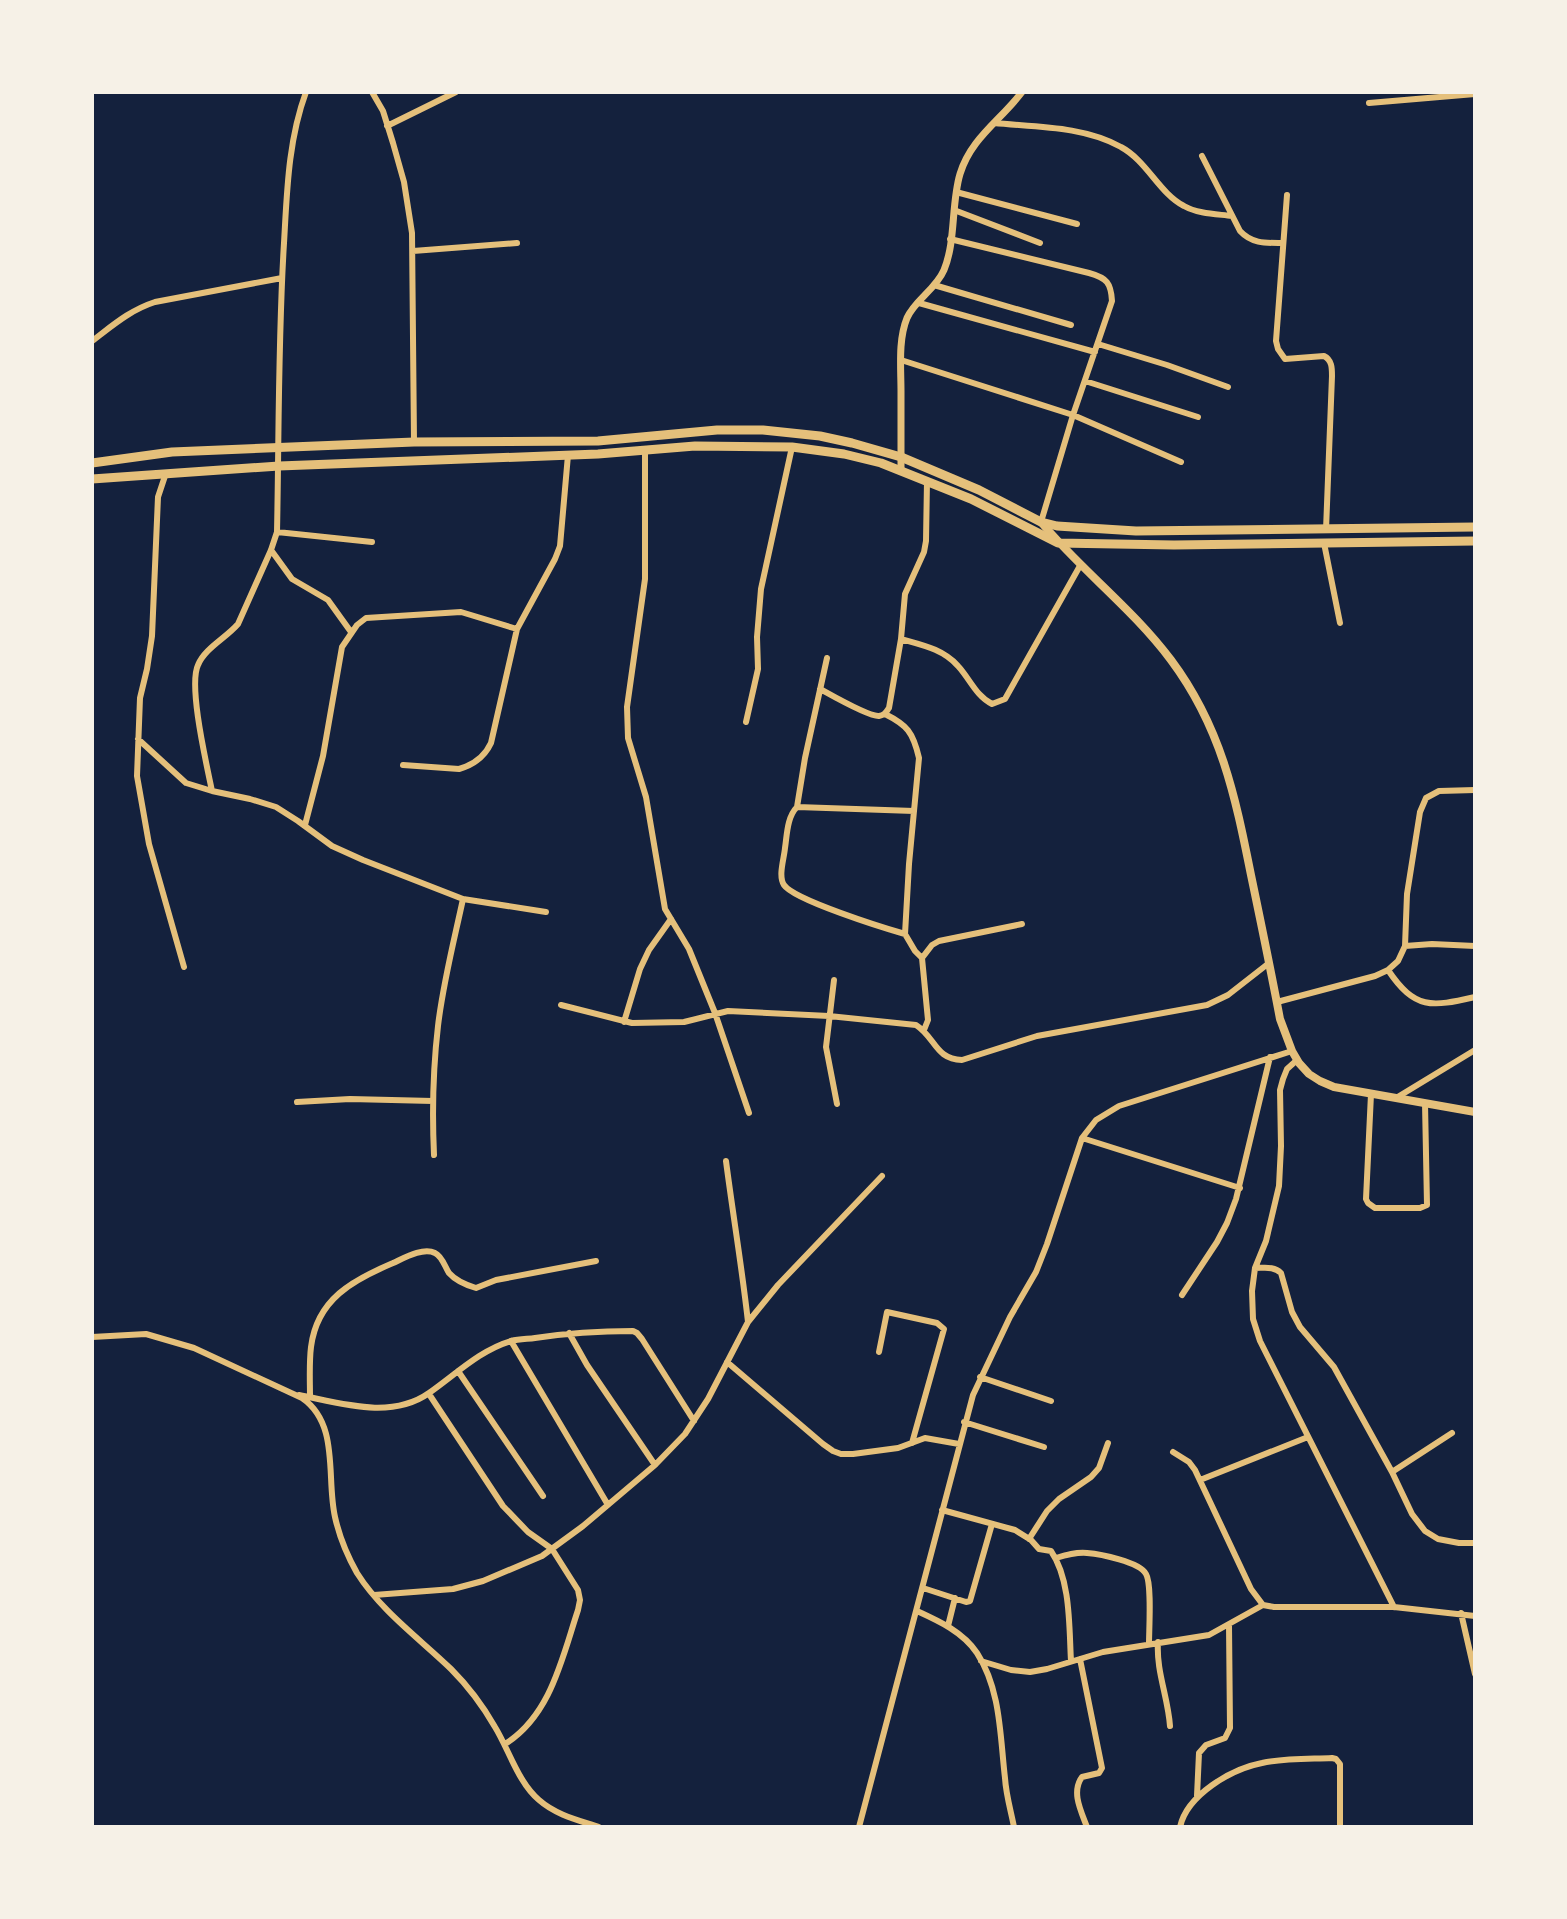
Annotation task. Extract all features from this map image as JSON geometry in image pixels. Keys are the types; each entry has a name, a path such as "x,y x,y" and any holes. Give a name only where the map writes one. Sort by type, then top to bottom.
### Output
{"highway":[{"path":"92,463 172,452 414,442 598,441 717,430 782,431 852,443 901,457 979,490 1041,522 1078,529 1475,527"},
{"path":"92,479 279,466 626,453 724,446 792,447 844,454 901,470 971,499 1058,543 1174,545 1475,541"}],"main road":[{"path":"1041,522 1169,657 1209,723 1238,810 1280,1019 1294,1055 1309,1074 1334,1087 1475,1112"}],"street":[{"path":"212,791 194,679 205,655 238,624 277,532 282,278 288,164 306,92"},
{"path":"372,92 383,111 404,182 412,233 414,442"},
{"path":"387,126 456,92"},
{"path":"901,470 901,360 908,316 944,272 956,192 972,147 1022,92"},
{"path":"1369,103 1475,94"},
{"path":"994,123 1079,132 1110,141 1142,163 1186,208 1232,216"},
{"path":"1202,156 1246,238 1261,243 1283,243"},
{"path":"956,192 1077,224"},
{"path":"1287,195 1276,341 1285,359 1324,356 1332,369 1326,530"},
{"path":"954,210 1040,243"},
{"path":"950,239 1089,273 1106,281 1112,289 1112,301 1041,522"},
{"path":"413,251 517,243"},
{"path":"92,341 128,314 155,302 282,278"},
{"path":"934,285 1071,325"},
{"path":"919,303 1167,365 1228,387"},
{"path":"901,360 1073,415 1181,462"},
{"path":"1085,381 1198,417"},
{"path":"746,722 758,669 761,589 792,447"},
{"path":"645,450 645,579 627,707 628,738 646,797 665,909 689,949 715,1013 749,1113"},
{"path":"403,765 468,767 491,743 517,629 560,546 568,455"},
{"path":"166,473 158,497 152,636 140,698 137,776 149,844 184,967"},
{"path":"820,689 869,714 879,716 889,708 905,594 926,541 927,481"},
{"path":"277,532 372,542"},
{"path":"1324,543 1340,623"},
{"path":"271,550 292,579 328,600 351,632"},
{"path":"901,639 933,648 945,655 957,665 983,699 992,704 1005,699 1081,564"},
{"path":"305,825 323,756 342,647 361,621 366,618 452,612 477,616 517,629"},
{"path":"827,658 797,807 792,812 781,872 782,882 793,894 905,934"},
{"path":"885,714 907,727 919,758 905,934 922,958 928,1020 924,1030"},
{"path":"138,739 186,783 276,807 332,846 363,860 463,899 546,912"},
{"path":"1277,1002 1375,976 1398,961 1405,946 1407,894 1420,812 1426,798 1439,791 1475,790"},
{"path":"797,807 914,811"},
{"path":"434,1155 433,1101 438,1026 463,899"},
{"path":"624,1022 640,969 671,919"},
{"path":"922,958 939,941 1022,924"},
{"path":"1405,946 1475,946"},
{"path":"561,1005 632,1023 684,1022 728,1011 829,1016 916,1025 924,1030 943,1055 962,1060 1037,1036 1207,1005 1228,995 1269,963"},
{"path":"1388,970 1400,988 1414,1000 1435,1004 1475,997"},
{"path":"834,980 826,1047 837,1104"},
{"path":"1396,1098 1475,1050"},
{"path":"859,1827 964,1422 980,1377 1036,1272 1082,1138 1096,1120 1119,1106 1270,1057 1294,1055"},
{"path":"1294,1055 1280,1090 1279,1186 1270,1227 1255,1268 1253,1319 1260,1341 1394,1607"},
{"path":"1182,1295 1227,1223 1240,1188 1270,1057"},
{"path":"1371,1094 1366,1199 1375,1208 1420,1208 1427,1205 1425,1103"},
{"path":"297,1102 350,1099 433,1101"},
{"path":"1082,1138 1240,1188"},
{"path":"726,1161 748,1322"},
{"path":"374,1595 453,1589 520,1567 552,1549 608,1505 655,1465 685,1434 708,1399 748,1322 778,1285 882,1176"},
{"path":"310,1397 312,1337 324,1308 335,1295 377,1270 425,1251 435,1253 456,1279 476,1288 496,1280 596,1261"},
{"path":"1255,1268 1272,1268 1281,1273 1292,1312 1300,1327 1334,1367 1412,1514 1425,1531 1438,1539 1475,1543"},
{"path":"879,1352 887,1312 937,1323 944,1329 912,1443"},
{"path":"291,1394 350,1405 404,1405 429,1394 458,1371 511,1341 569,1333 633,1331 694,1421"},
{"path":"569,1333 655,1465"},
{"path":"92,1337 146,1334 194,1348 312,1405 325,1429 335,1517 357,1573 390,1612 475,1696 536,1798 552,1810 599,1827"},
{"path":"511,1341 608,1505"},
{"path":"727,1362 833,1451 841,1454 893,1450 925,1438 959,1444"},
{"path":"458,1371 543,1496"},
{"path":"980,1377 1051,1401"},
{"path":"429,1394 503,1506 528,1532 552,1549 578,1590 578,1610 543,1705 519,1735 505,1744"},
{"path":"964,1422 1044,1447"},
{"path":"1392,1472 1452,1433"},
{"path":"1200,1480 1308,1437"},
{"path":"1029,1539 1047,1511 1099,1468 1108,1443"},
{"path":"1173,1452 1189,1462 1200,1480 1251,1589 1263,1605"},
{"path":"942,1510 1015,1530 1039,1549 1051,1551 1056,1558 1067,1600 1071,1661"},
{"path":"923,1588 966,1602 971,1600 992,1524"},
{"path":"1056,1558 1087,1553 1142,1569 1149,1581 1149,1644"},
{"path":"948,1626 955,1598"},
{"path":"981,1661 1011,1670 1030,1672 1047,1669 1103,1652 1209,1635 1263,1605 1394,1607 1475,1616"},
{"path":"917,1611 959,1633 976,1652 990,1681 999,1716 1005,1781 1014,1827"},
{"path":"1461,1613 1475,1674"},
{"path":"1197,1796 1199,1753 1206,1745 1225,1738 1230,1728 1229,1625"},
{"path":"1158,1642 1158,1669 1170,1726"},
{"path":"1080,1659 1102,1768 1099,1773 1082,1777 1077,1783 1077,1796 1087,1827"},
{"path":"1180,1827 1197,1796 1250,1766 1284,1760 1332,1758 1340,1764 1340,1827"}]}
